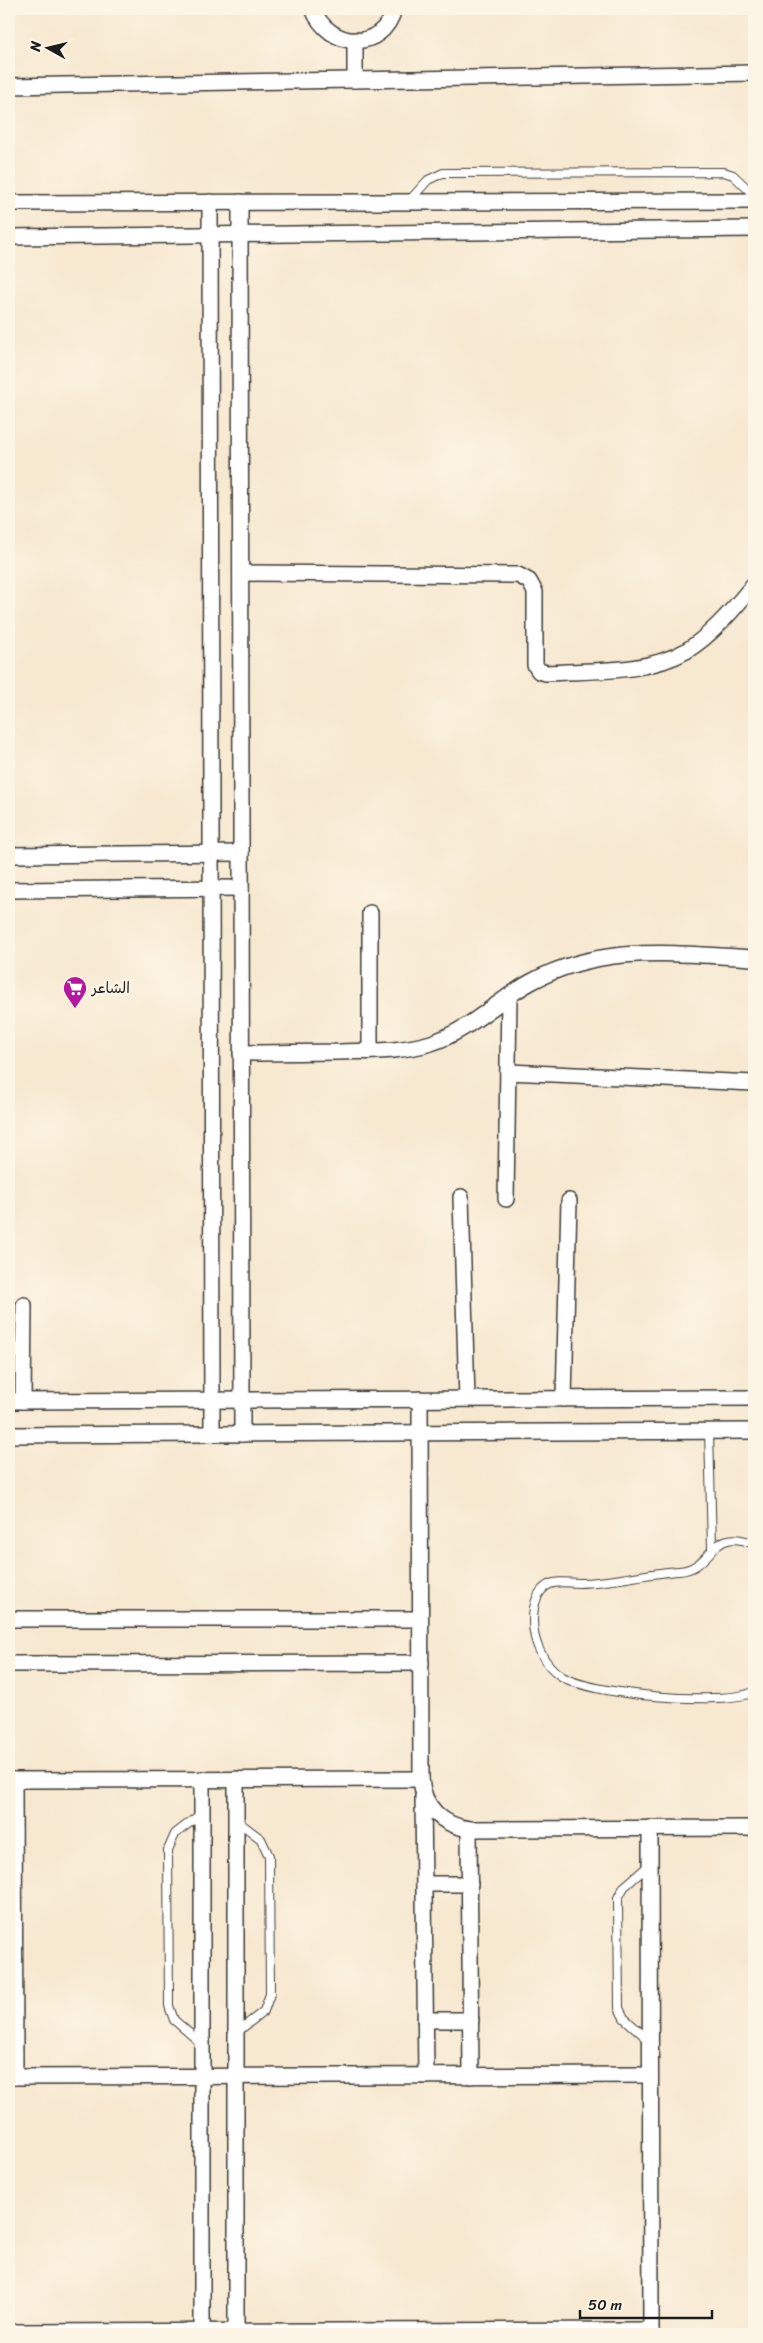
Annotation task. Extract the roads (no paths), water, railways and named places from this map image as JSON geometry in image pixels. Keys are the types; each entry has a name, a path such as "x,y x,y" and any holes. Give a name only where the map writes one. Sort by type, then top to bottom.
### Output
{"street":[{"path":"313,9 324,28 344,39 355,40 377,33 386,25 394,9"},
{"path":"355,40 356,80"},
{"path":"9,86 754,73"},
{"path":"9,203 754,201"},
{"path":"210,202 212,1434"},
{"path":"240,202 242,1434"},
{"path":"9,237 754,229"},
{"path":"241,573 518,575 529,581 535,592 535,665 539,671 546,673 642,666 672,657 686,650 717,625 754,584"},
{"path":"9,855 241,854"},
{"path":"9,890 241,888"},
{"path":"370,912 370,1051"},
{"path":"241,1053 370,1051 411,1048 450,1035 469,1025 509,996 555,972 604,957 643,953 754,958"},
{"path":"506,1199 509,996"},
{"path":"508,1072 754,1083"},
{"path":"461,1197 467,1399"},
{"path":"564,1399 569,1201"},
{"path":"24,1306 16,1401 754,1398"},
{"path":"420,1399 421,1779 423,1794 426,2076"},
{"path":"9,1435 754,1431"},
{"path":"9,1619 420,1619"},
{"path":"9,1664 421,1663"},
{"path":"202,1779 202,2333"},
{"path":"421,1779 12,1780 12,2077 650,2075"},
{"path":"236,1780 236,2333"},
{"path":"423,1794 427,1804 441,1819 454,1826 469,1829 754,1828"},
{"path":"15,2332 651,2332 650,1828"},
{"path":"469,1829 472,2076"},
{"path":"424,1884 470,1884"},
{"path":"426,2020 471,2020"}],"lane":[{"path":"407,202 432,177 443,173 724,172 733,175 754,196"},
{"path":"710,1431 712,1548"},
{"path":"754,1544 740,1540 720,1543 712,1548 704,1560 691,1569 600,1582 561,1582 547,1586 537,1597 534,1609 534,1634 537,1646 543,1657 560,1675 572,1682 587,1686 649,1694 721,1698 736,1698 754,1692"},
{"path":"202,1813 175,1834 169,1844 168,1860 169,2006 174,2020 202,2044"},
{"path":"235,1820 261,1839 269,1856 270,1994 264,2011 236,2034"},
{"path":"650,1865 624,1887 617,1905 619,2008 624,2018 650,2041"}],"place":[{"name":"الشاعر","path":"75,1009"}]}
